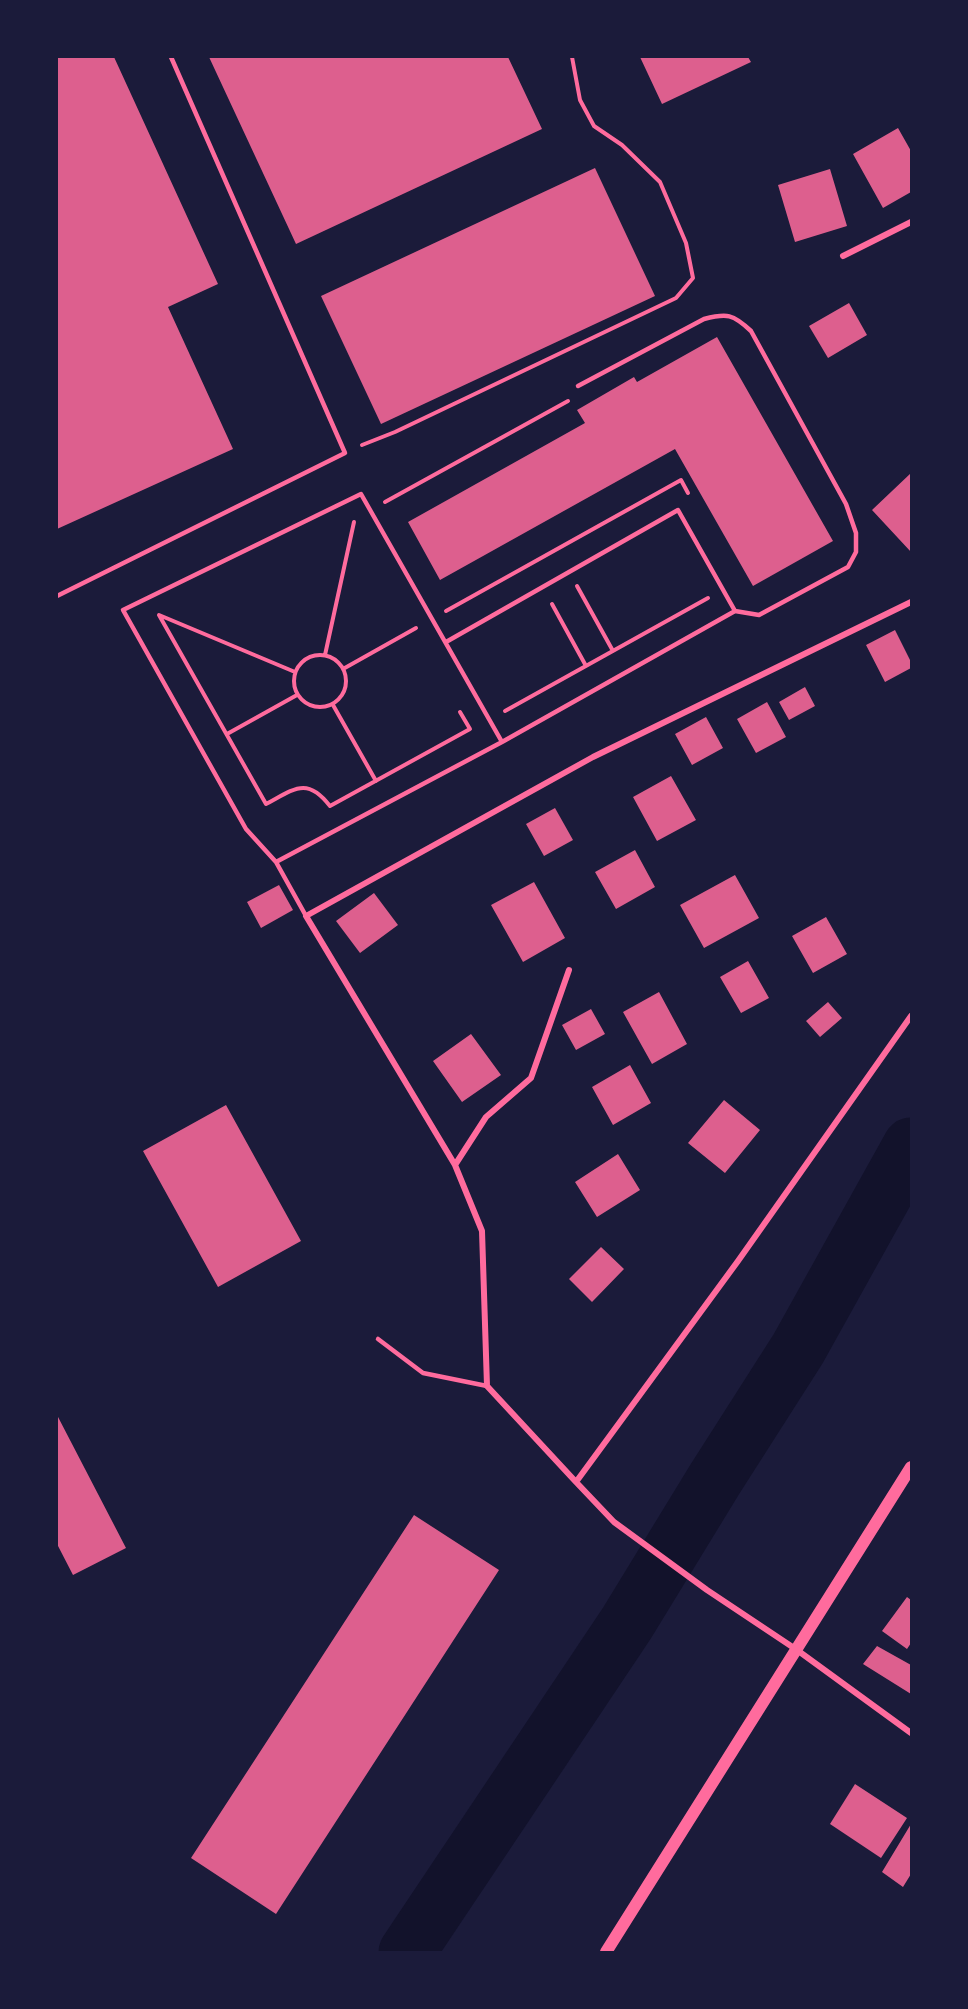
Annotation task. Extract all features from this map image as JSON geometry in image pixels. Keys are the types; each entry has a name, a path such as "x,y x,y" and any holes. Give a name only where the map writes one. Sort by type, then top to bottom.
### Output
{"main road":[{"path":"606,1952 911,1467"}],"street":[{"path":"843,256 911,222"},
{"path":"911,602 593,757 306,916 455,1165 482,1231 487,1386 614,1522 911,1733"},
{"path":"455,1165 486,1117 531,1078 569,970"},
{"path":"576,1482 738,1261 911,1016"}],"lane":[{"path":"57,596 345,453 171,57"},
{"path":"276,862 502,742 735,611 759,615 848,567 856,552 856,533 846,504 751,331 738,319 723,314 704,318 578,386"},
{"path":"306,916 276,862 246,829 123,610 361,494 502,742"},
{"path":"446,642 678,510 735,611"},
{"path":"378,1339 423,1373 487,1386"}],"path":[{"path":"345,453 395,432 676,298 693,278 686,243 660,182 622,145 594,126 580,100 572,57"},
{"path":"325,655 354,522 370,510 574,397 578,386"},
{"path":"343,669 681,480"},
{"path":"354,522 360,531"},
{"path":"557,549 613,651"},
{"path":"531,565 586,666"},
{"path":"296,672 159,615 266,804 293,789 307,787 319,792 330,806 723,589"},
{"path":"409,619 415,629"},
{"path":"325,655 333,658 343,669 346,685 344,693 333,705 317,707 297,694 296,672 299,666 310,657 325,655"},
{"path":"227,734 297,694"},
{"path":"333,705 376,781"},
{"path":"459,709 470,729"}],"building":[{"path":"57,57 114,57 218,284 168,307 233,449 57,529"},
{"path":"209,57 508,57 542,129 296,244"},
{"path":"640,57 748,57 751,62 662,104"},
{"path":"898,128 911,151 911,192 883,208 853,154"},
{"path":"595,168 655,296 381,424 321,296"},
{"path":"830,169 847,226 795,242 778,185"},
{"path":"849,303 867,335 828,358 809,326"},
{"path":"717,337 833,541 753,586 675,449 440,580 408,522 585,423 577,410 634,377 637,382"},
{"path":"911,473 911,552 872,510"},
{"path":"895,630 911,662 911,668 885,682 866,645"},
{"path":"805,687 815,706 789,720 779,702"},
{"path":"767,702 786,737 756,753 737,719"},
{"path":"706,717 723,748 692,765 675,734"},
{"path":"671,776 696,820 657,841 633,797"},
{"path":"555,808 573,840 544,856 526,824"},
{"path":"635,850 655,887 616,909 595,872"},
{"path":"735,875 759,918 704,948 680,905"},
{"path":"534,882 565,938 523,962 491,905"},
{"path":"279,885 293,910 261,928 247,902"},
{"path":"374,893 398,925 360,953 336,921"},
{"path":"826,917 847,954 813,973 792,936"},
{"path":"748,961 769,998 741,1013 720,977"},
{"path":"659,992 687,1044 652,1064 623,1012"},
{"path":"828,1002 842,1018 820,1037 806,1021"},
{"path":"591,1009 605,1034 576,1050 562,1025"},
{"path":"471,1034 501,1075 462,1102 433,1061"},
{"path":"630,1065 651,1103 613,1125 592,1087"},
{"path":"724,1100 760,1130 725,1173 688,1143"},
{"path":"226,1105 301,1241 218,1287 143,1151"},
{"path":"618,1154 640,1190 597,1217 575,1182"},
{"path":"601,1247 624,1269 592,1302 569,1279"},
{"path":"57,1415 126,1548 73,1575 57,1544"},
{"path":"414,1515 499,1570 276,1914 191,1858"},
{"path":"907,1597 911,1600 911,1643 907,1649 882,1631"},
{"path":"877,1646 911,1665 911,1694 863,1664"},
{"path":"855,1784 907,1818 881,1858 830,1824"},
{"path":"911,1824 911,1874 903,1887 882,1872"}],"waterway":[{"path":"407,1952 627,1623 798,1349 911,1146"}]}
